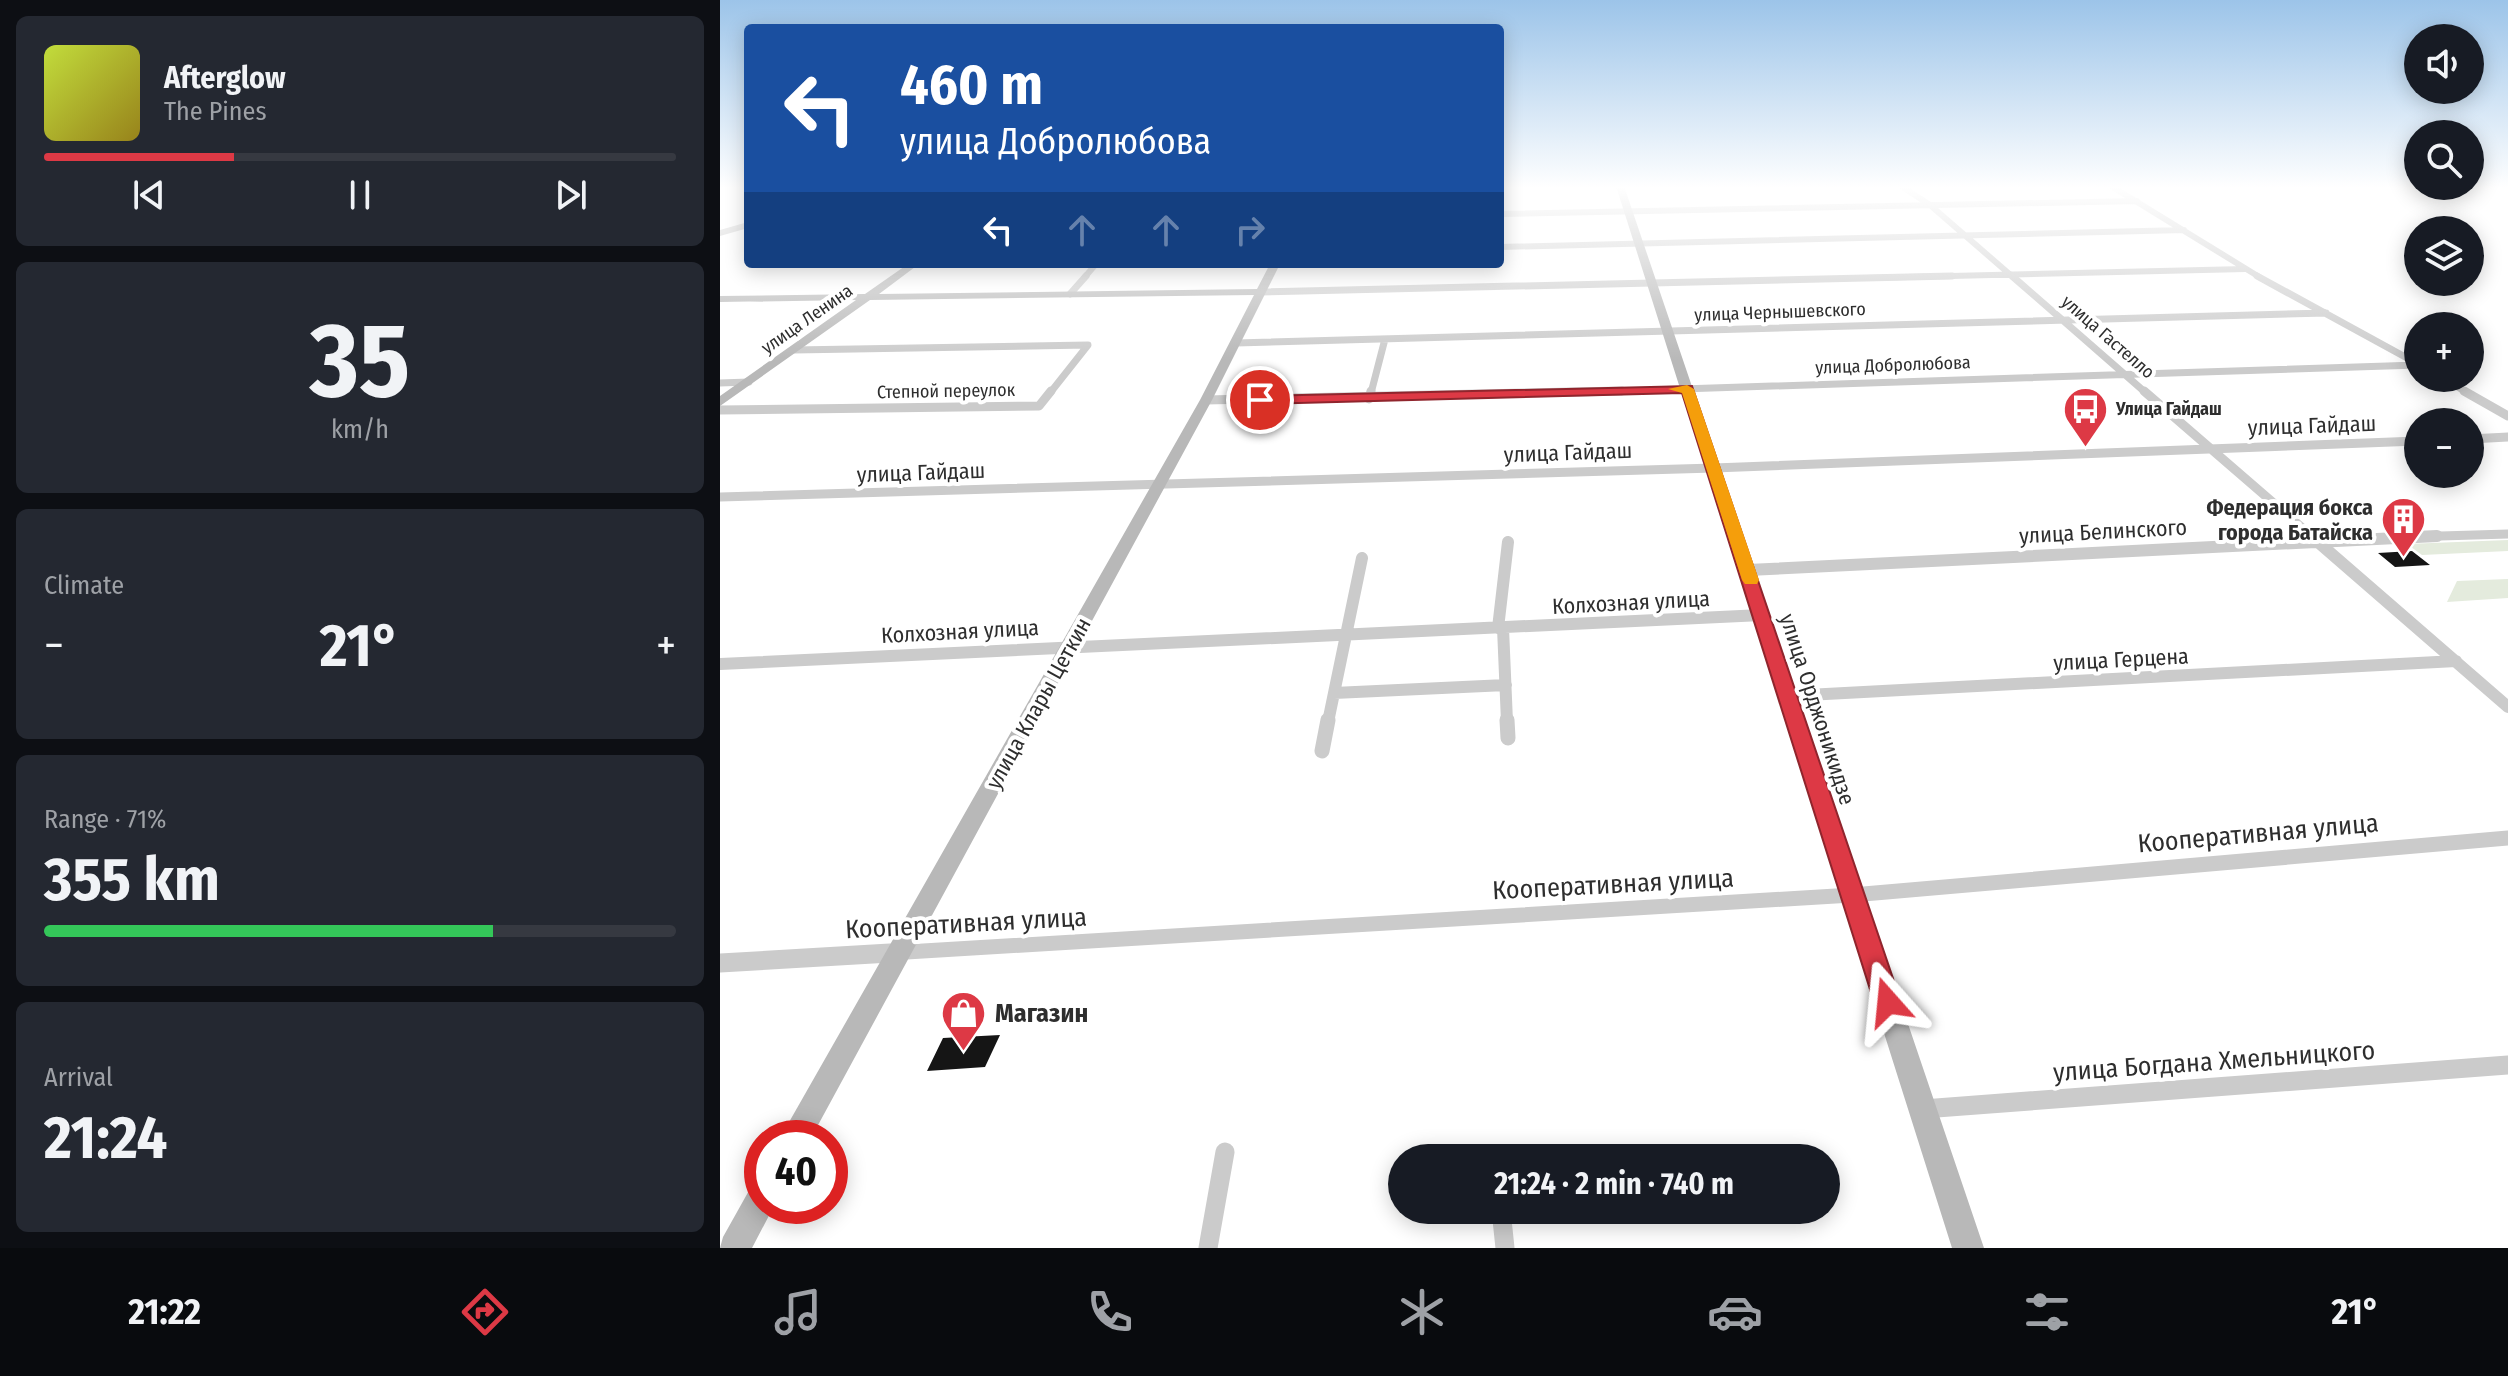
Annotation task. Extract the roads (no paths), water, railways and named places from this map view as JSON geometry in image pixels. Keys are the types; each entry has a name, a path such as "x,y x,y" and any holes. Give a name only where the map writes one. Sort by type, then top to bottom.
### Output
{"street":[{"path":"1504,247 1627,244"},
{"name":"улица Орджоникидзе","path":"1638,244 1748,570 1968,1248"},
{"name":"улица Гастелло","path":"1976,244 2508,707"},
{"path":"2206,244 2404,357"},
{"name":"улица Ленина","path":"720,402 909,268"},
{"path":"1070,294 1093,268"},
{"name":"улица Клары Цеткин","path":"805,1120 1206,400 1273,268"},
{"path":"720,299 1652,285 2245,269"},
{"name":"улица Чернышевского","path":"1236,343 2326,313"},
{"path":"1369,399 1385,339"},
{"name":"Степной переулок","path":"720,410 1039,406 1088,345 794,350"},
{"name":"улица Добролюбова","path":"1206,400 1369,399 2404,365"},
{"path":"720,383 749,382"},
{"path":"2466,392 2508,416"},
{"path":"2484,438 2508,437"},
{"name":"улица Гайдаш","path":"720,497 1714,468 2404,442"},
{"name":"улица Белинского","path":"1748,570 2316,540 2508,534"},
{"path":"1508,542 1500,628 1508,738"},
{"path":"1322,751 1362,558"},
{"name":"Колхозная улица","path":"720,664 1070,645 1346,636 1762,615"},
{"name":"улица Герцена","path":"1788,696 2456,661"},
{"path":"1334,693 1506,685"},
{"name":"Кооперативная улица","path":"720,963 1852,895 2508,838"},
{"name":"улица Богдана Хмельницкого","path":"1923,1109 2508,1065"},
{"path":"1208,1248 1225,1152"},
{"path":"734,1248 747,1224"},
{"path":"1502,1224 1505,1248"}],"place":[{"name":"Улица Гайдаш","path":"2085,448"},
{"name":"Федерация бокса города Батайска","path":"2404,559"},
{"name":"Магазин","path":"964,1052"}]}
